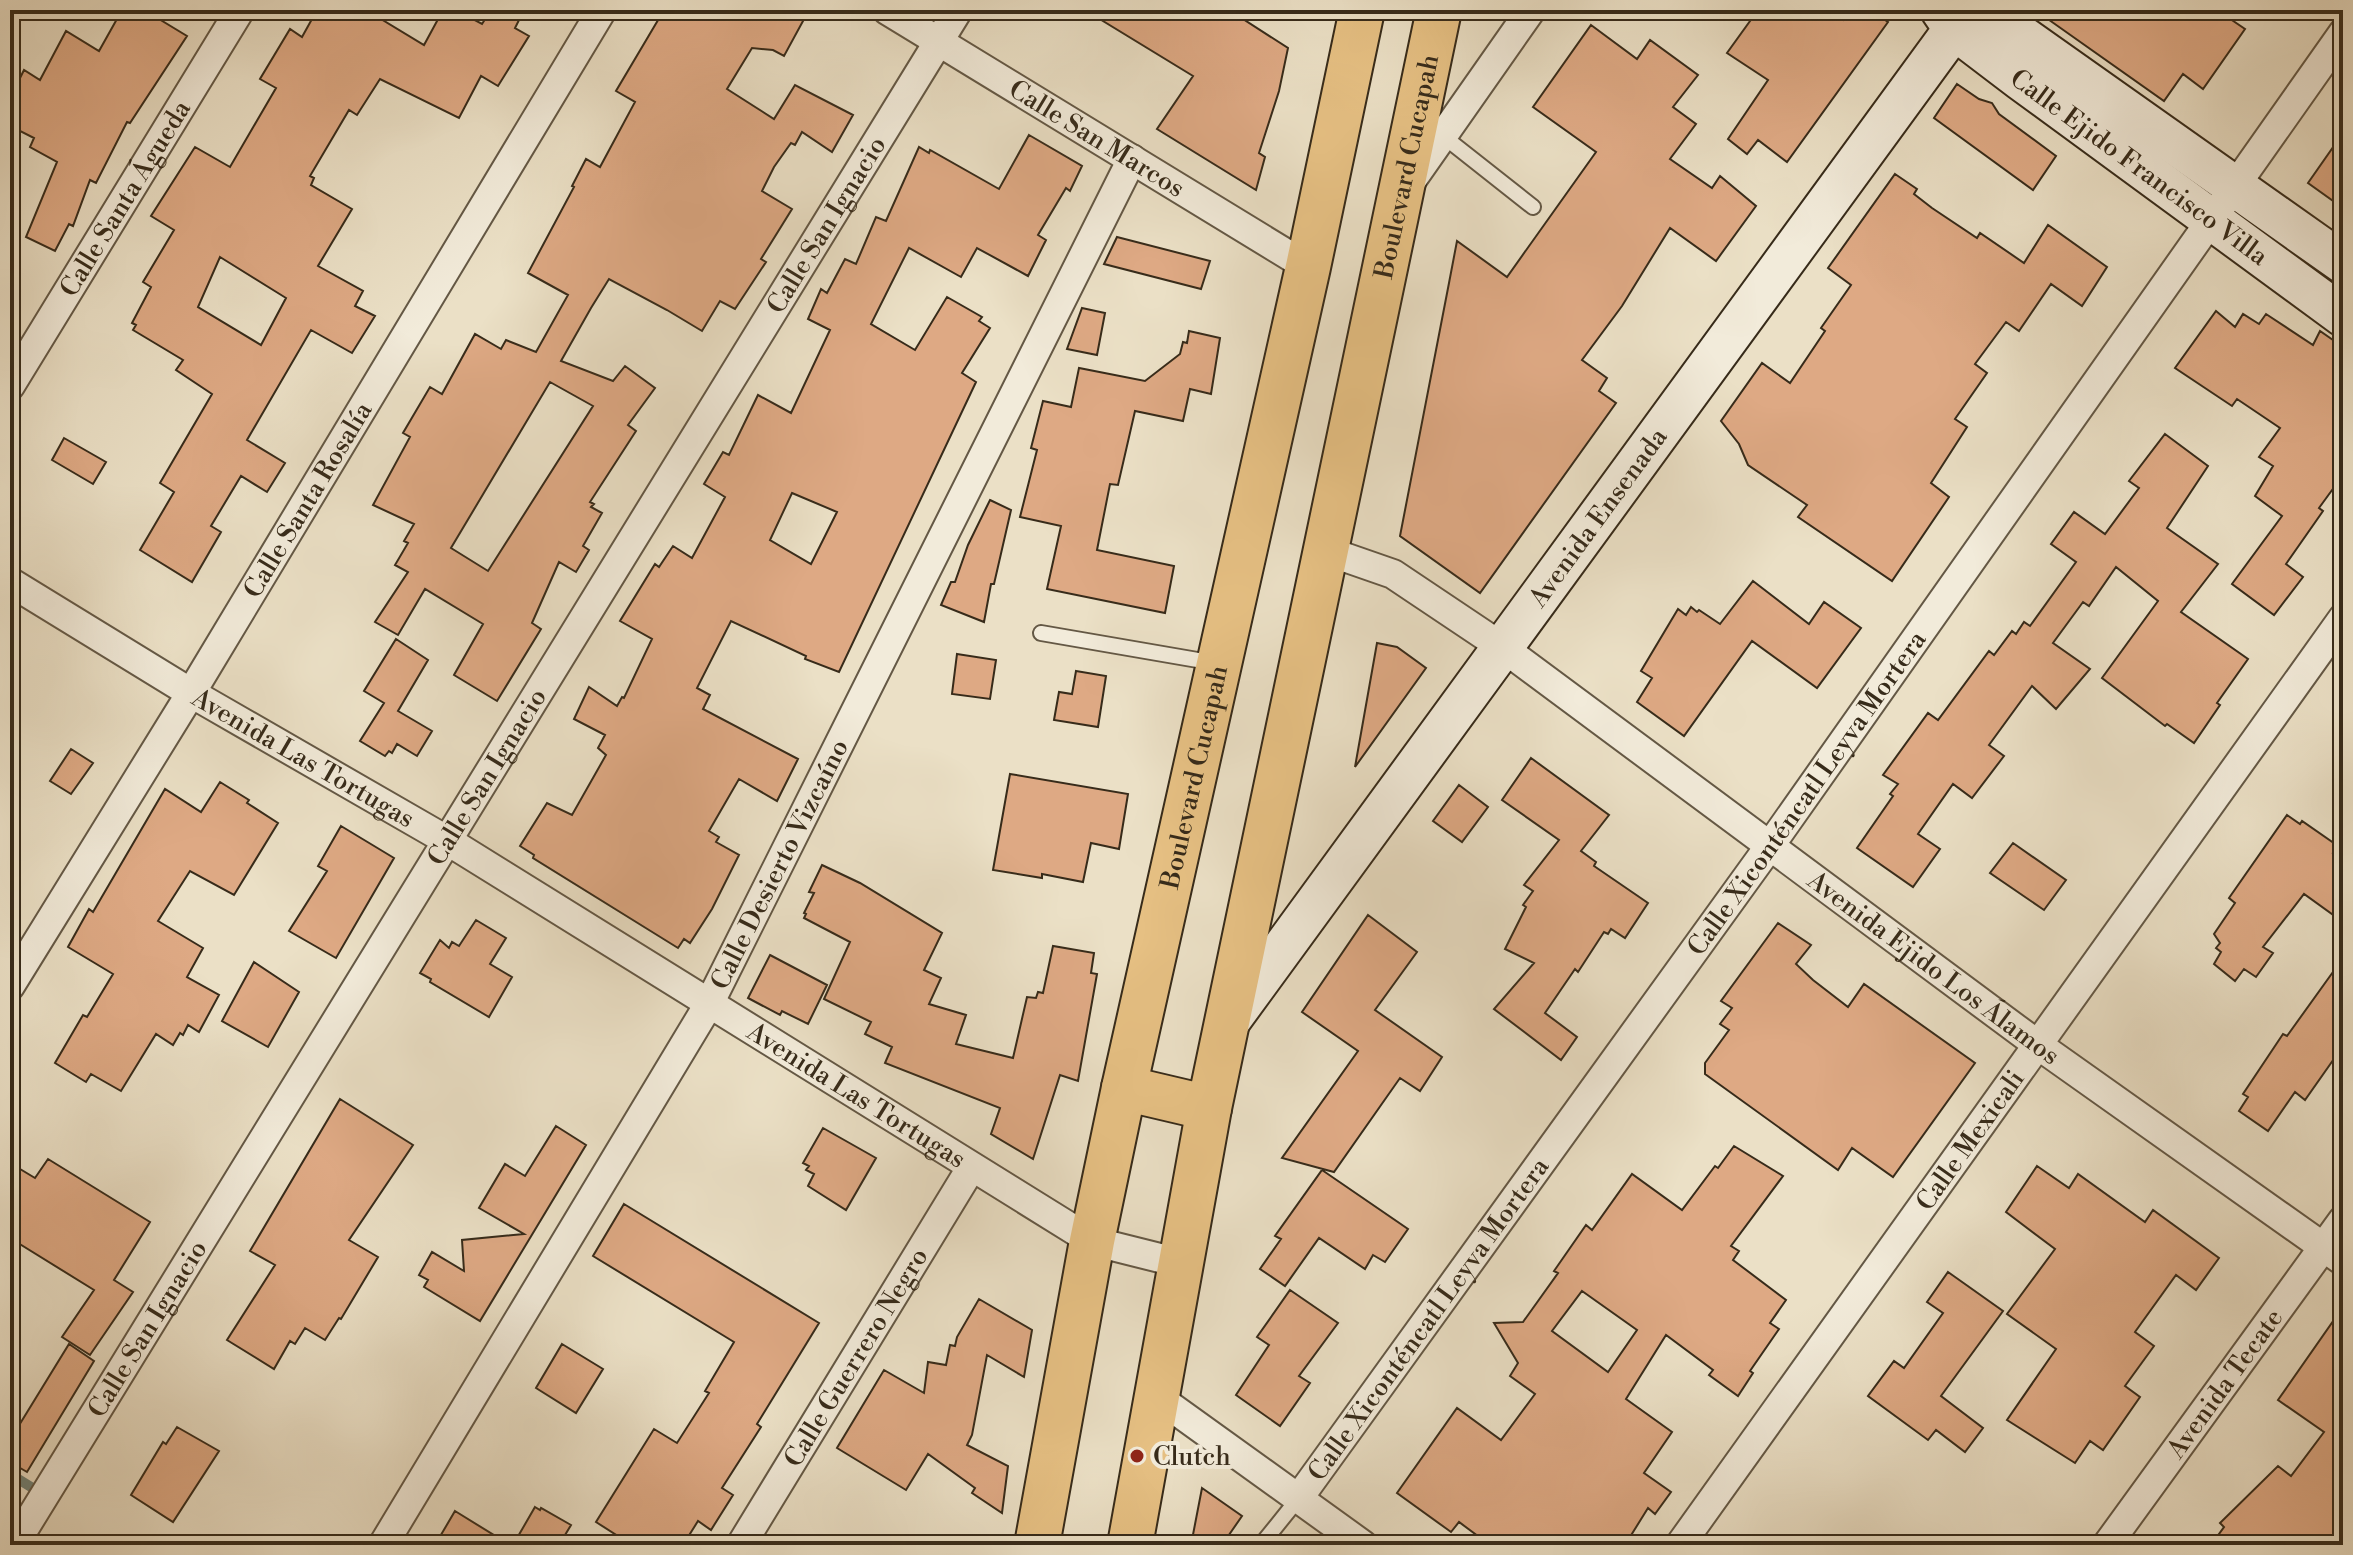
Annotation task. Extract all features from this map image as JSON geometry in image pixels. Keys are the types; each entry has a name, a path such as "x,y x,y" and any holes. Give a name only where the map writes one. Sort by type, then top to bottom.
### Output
{"main road":[{"name":"Boulevard Cucapah","path":"1037,1545 1092,1241 1124,1088 1308,267 1362,10"},
{"name":"Boulevard Cucapah","path":"1130,1545 1209,1108 1439,10"},
{"path":"1124,1088 1209,1108"}],"street":[{"name":"Calle Santa Águeda","path":"10,386 240,10"},
{"name":"Calle Santa Rosalía","path":"10,986 191,693 602,10"},
{"name":"Calle San Marcos","path":"887,10 1308,267"},
{"name":"Calle San Ignacio","path":"14,1545 958,10"},
{"path":"1398,202 1531,10"},
{"name":"Calle Ejido Francisco Villa","path":"1962,15 2236,187 2343,263"},
{"name":"Calle Ejido Francisco Villa","path":"1962,15 2211,222 2343,316"},
{"name":"Avenida Ensenada","path":"1226,1026 1962,15"},
{"name":"Calle Xiconténcatl Leyva Mortera","path":"1298,1499 1769,847 2343,33"},
{"name":"Calle Desierto Vizcaíno","path":"383,1545 709,1004 1132,159"},
{"name":"Avenida Ejido Los Álamos","path":"1324,550 1393,574 1502,647 2038,1045 2333,1254"},
{"name":"Avenida Las Tortugas","path":"10,582 191,693 448,841 1092,1241 1180,1263"},
{"name":"Calle Mexicali","path":"1680,1545 2343,618"},
{"name":"Calle Guerrero Negro","path":"741,1545 971,1168"},
{"name":"Avenida Tecate","path":"2107,1545 2333,1254 2343,1220"},
{"path":"1156,1396 1363,1545"}],"lane":[{"path":"1443,136 1533,207"},
{"path":"1041,633 1219,663"},
{"name":"Calle Xiconténcatl Leyva Mortera","path":"1261,1545 1298,1499"}],"building":[{"path":"122,10 144,10 187,36 130,123 127,122 96,183 90,180 73,226 69,224 55,251 26,237 57,162 30,147 34,138 10,126 10,98 24,70 40,80 66,31 99,51"},
{"path":"317,10 366,10 424,45 443,10 456,10 482,24 491,10 524,10 515,28 529,36 498,86 481,76 459,118 380,79 357,115 349,110 310,176 314,178 311,185 352,209 318,266 363,291 355,306 375,316 352,353 311,330 247,440 285,463 267,492 241,476 211,526 221,532 192,582 140,550 174,492 160,483 212,394 176,370 183,360 133,330 136,325 132,323 151,287 143,282 174,230 151,216 195,147 230,167 276,88 260,79 290,29 302,37","holes":["220,257 286,298 261,345 198,307"]},
{"path":"664,10 809,10 784,56 773,50 752,48 727,89 774,119 795,85 853,115 832,152 802,132 795,145 791,143 774,167 762,191 792,209 761,259 766,262 735,309 720,301 702,331 609,279 591,308 561,361 613,381 625,366 655,388 628,425 636,431 590,502 594,504 591,507 602,513 583,546 589,550 576,572 559,562 532,623 541,629 497,701 454,675 483,624 425,589 398,635 375,622 408,572 395,565 408,543 404,541 414,524 373,505 410,437 403,433 430,387 442,394 475,334 501,349 506,340 536,352 568,295 528,273 586,159 600,167 635,102 616,91","holes":["550,382 593,406 488,571 451,548"]},
{"path":"1085,10 1229,10 1288,48 1279,91 1259,153 1265,157 1256,190 1157,129 1193,76"},
{"path":"1758,10 1827,10 1843,20 1850,10 1870,10 1888,22 1787,162 1758,140 1747,154 1728,139 1768,80 1727,53"},
{"path":"2035,10 2217,10 2245,29 2203,89 2183,74 2164,101"},
{"path":"1591,25 1637,59 1650,40 1698,75 1673,107 1696,124 1670,159 1712,188 1720,176 1756,206 1716,261 1670,228 1622,306 1582,360 1607,378 1599,391 1616,403 1480,593 1400,536 1457,241 1507,277 1596,152 1533,107"},
{"path":"1957,84 1979,99 1992,103 1999,114 2056,156 2033,190 1934,118"},
{"path":"2343,133 2343,208 2308,183"},
{"path":"1029,135 1082,166 1070,191 1066,188 1038,235 1046,240 1028,276 977,248 961,277 909,248 871,324 915,350 947,297 982,317 979,321 990,328 962,373 976,382 839,672 805,659 806,656 731,621 697,688 710,695 703,709 798,759 777,801 739,779 709,831 719,837 716,842 739,855 712,909 690,943 684,939 678,948 533,858 534,855 520,846 547,803 572,815 606,755 598,748 605,735 574,719 589,687 617,706 624,698 652,639 620,621 655,564 659,567 673,546 692,558 725,497 704,484 723,452 729,455 758,395 791,413 830,330 808,319 821,289 827,293 845,259 856,264 876,217 886,221 919,147 929,153 930,150 999,189","holes":["792,493 837,512 811,564 770,540"]},
{"path":"1895,174 1917,189 1914,194 1932,208 1977,238 1980,233 2024,263 2048,225 2107,267 2082,306 2051,284 2019,331 2006,322 1975,364 1987,373 1955,419 1967,427 1931,483 1949,497 1892,581 1798,517 1807,505 1748,465 1739,444 1721,421 1762,363 1790,383 1825,331 1821,328 1851,285 1828,268"},
{"path":"1117,237 1210,261 1201,289 1104,264"},
{"path":"1082,308 1105,313 1097,355 1067,349"},
{"path":"2216,311 2235,327 2243,314 2259,324 2266,314 2313,345 2320,331 2343,347 2343,475 2319,508 2323,511 2286,564 2303,577 2274,615 2232,584 2282,516 2255,496 2273,466 2259,457 2280,428 2237,399 2232,406 2175,368"},
{"path":"1189,331 1220,338 1211,394 1190,389 1183,421 1135,411 1118,485 1110,484 1097,550 1174,566 1165,613 1047,589 1061,526 1020,517 1037,450 1031,448 1043,401 1071,407 1079,368 1145,381 1180,354 1183,342 1187,343"},
{"path":"2165,434 2208,466 2167,528 2218,564 2181,612 2248,659 2194,743 2167,724 2165,726 2102,678 2158,601 2116,567 2089,606 2083,602 2053,643 2090,669 2056,709 2032,686 1989,745 2004,756 1972,798 1953,784 1918,834 1940,849 1913,887 1857,848 1898,784 1883,775 1928,713 1938,720 1989,651 1994,655 2012,631 2016,634 2024,622 2030,626 2076,562 2051,544 2074,512 2105,534 2139,488 2129,481"},
{"path":"64,438 106,462 93,484 52,460"},
{"path":"990,500 1011,510 984,622 941,605 951,582 955,582 968,545"},
{"path":"1753,581 1809,624 1824,602 1861,628 1817,688 1752,641 1684,736 1637,702 1652,678 1641,671 1678,609 1686,615 1691,607 1720,624"},
{"path":"396,639 428,660 398,711 432,731 417,756 397,744 392,753 389,751 385,756 360,741 384,703 364,691"},
{"path":"1377,643 1397,647 1426,668 1355,767"},
{"path":"957,654 996,660 990,699 952,694"},
{"path":"1076,671 1106,676 1098,727 1054,720 1059,692 1072,694"},
{"path":"71,749 93,763 71,794 50,781"},
{"path":"1531,758 1609,815 1581,851 1596,862 1594,866 1648,903 1625,938 1611,929 1608,934 1604,932 1578,972 1575,969 1545,1013 1577,1037 1561,1060 1494,1009 1534,963 1505,949 1526,907 1523,905 1533,891 1524,885 1559,840 1502,800"},
{"path":"1010,774 1128,794 1119,849 1091,843 1083,882 1042,874 1042,878 993,870"},
{"path":"220,782 278,823 234,895 190,871 158,921 203,948 187,977 219,995 199,1032 188,1025 173,1045 156,1034 121,1091 91,1074 86,1082 55,1063 83,1015 87,1017 113,974 68,947 89,909 93,912 165,789 201,812"},
{"path":"1459,785 1488,807 1462,842 1433,821"},
{"path":"2287,815 2300,824 2302,821 2338,846 2333,853 2343,859 2343,922 2304,894 2263,947 2273,953 2256,977 2244,969 2235,981 2214,964 2221,952 2216,948 2220,943 2214,934 2235,903 2229,898"},
{"path":"341,826 394,858 336,958 289,931 327,871 318,866"},
{"path":"2013,843 2066,880 2044,910 1990,873"},
{"path":"822,865 860,883 942,933 924,970 941,978 929,1004 966,1015 956,1044 1013,1058 1027,997 1036,998 1038,992 1043,993 1053,946 1094,953 1091,973 1097,974 1078,1081 1060,1075 1033,1159 991,1134 1000,1108 885,1063 892,1047 865,1034 871,1022 824,999 850,942 804,918 814,893 809,892"},
{"path":"1368,915 1417,952 1375,1010 1442,1057 1420,1091 1400,1078 1334,1172 1282,1158 1358,1051 1302,1012"},
{"path":"476,920 506,938 490,964 512,977 489,1017 420,973 440,940 449,948 452,942 459,946"},
{"path":"1778,923 1811,945 1796,964 1848,1007 1864,984 1975,1063 1893,1177 1852,1148 1838,1170 1705,1074 1705,1063 1729,1030 1720,1024 1732,1008 1721,1001"},
{"path":"770,955 827,985 808,1024 782,1011 780,1015 748,998"},
{"path":"2343,958 2343,1046 2305,1100 2295,1092 2268,1131 2239,1111 2248,1097 2243,1094 2283,1034 2287,1036"},
{"path":"254,962 299,992 268,1047 222,1021"},
{"path":"340,1099 413,1145 349,1240 378,1257 341,1319 325,1340 305,1328 295,1344 290,1341 274,1369 227,1340 275,1265 250,1251"},
{"path":"556,1126 586,1145 480,1321 424,1287 428,1280 419,1275 432,1252 464,1271 462,1240 524,1234 479,1208 505,1164 525,1176"},
{"path":"823,1128 876,1158 846,1210 808,1186 814,1174 806,1170 809,1166 803,1163"},
{"path":"1734,1146 1783,1176 1731,1246 1739,1251 1733,1260 1786,1300 1770,1323 1779,1329 1750,1371 1753,1373 1738,1396 1709,1375 1713,1370 1666,1335 1626,1399 1672,1432 1644,1473 1671,1492 1655,1514 1648,1508 1625,1545 1490,1545 1459,1522 1451,1532 1397,1493 1457,1408 1501,1440 1535,1394 1510,1376 1518,1363 1494,1323 1523,1322 1558,1273 1554,1271 1586,1225 1592,1230 1632,1174 1682,1210 1715,1166 1718,1168","holes":["1582,1291 1637,1330 1608,1372 1552,1331"]},
{"path":"48,1159 150,1222 114,1280 133,1292 90,1355 62,1337 94,1290 10,1238 10,1163 35,1178"},
{"path":"2037,1166 2069,1188 2078,1174 2145,1222 2153,1210 2219,1258 2196,1290 2176,1275 2135,1332 2154,1346 2125,1386 2140,1397 2103,1450 2090,1441 2075,1463 2007,1420 2056,1349 2007,1314 2055,1249 2006,1212"},
{"path":"1322,1170 1408,1229 1385,1262 1373,1255 1365,1269 1319,1238 1285,1286 1260,1269 1281,1239 1275,1236"},
{"path":"624,1204 819,1323 757,1424 761,1427 722,1488 733,1495 711,1530 698,1521 683,1545 632,1545 596,1522 654,1429 677,1443 709,1393 705,1391 734,1342 593,1256"},
{"path":"1948,1272 2003,1311 1941,1396 1983,1428 1965,1452 1936,1430 1928,1440 1868,1396 1894,1361 1904,1368 1943,1313 1927,1302"},
{"path":"1290,1290 1338,1323 1299,1376 1310,1383 1280,1426 1236,1395 1269,1345 1257,1337"},
{"path":"979,1299 1032,1330 1024,1377 987,1355 972,1435 967,1445 1008,1466 1002,1513 972,1493 975,1488 928,1454 906,1490 837,1448 884,1370 924,1393 928,1362 946,1365 950,1345 955,1346"},
{"path":"2343,1307 2343,1545 2211,1545 2224,1527 2220,1523 2278,1466 2291,1476 2324,1432 2278,1400"},
{"path":"69,1344 94,1361 27,1472 10,1462 10,1440"},
{"path":"562,1344 603,1369 576,1413 536,1388"},
{"path":"177,1427 219,1451 173,1522 131,1495 163,1442 166,1444"},
{"path":"1202,1488 1242,1516 1222,1545 1191,1545"},
{"path":"535,1507 571,1525 559,1545 513,1545"},
{"path":"455,1511 510,1545 435,1545"}],"waterway":[{"path":"10,1474 31,1487"}],"place":[{"name":"Clutch","path":"1137,1456"}]}
